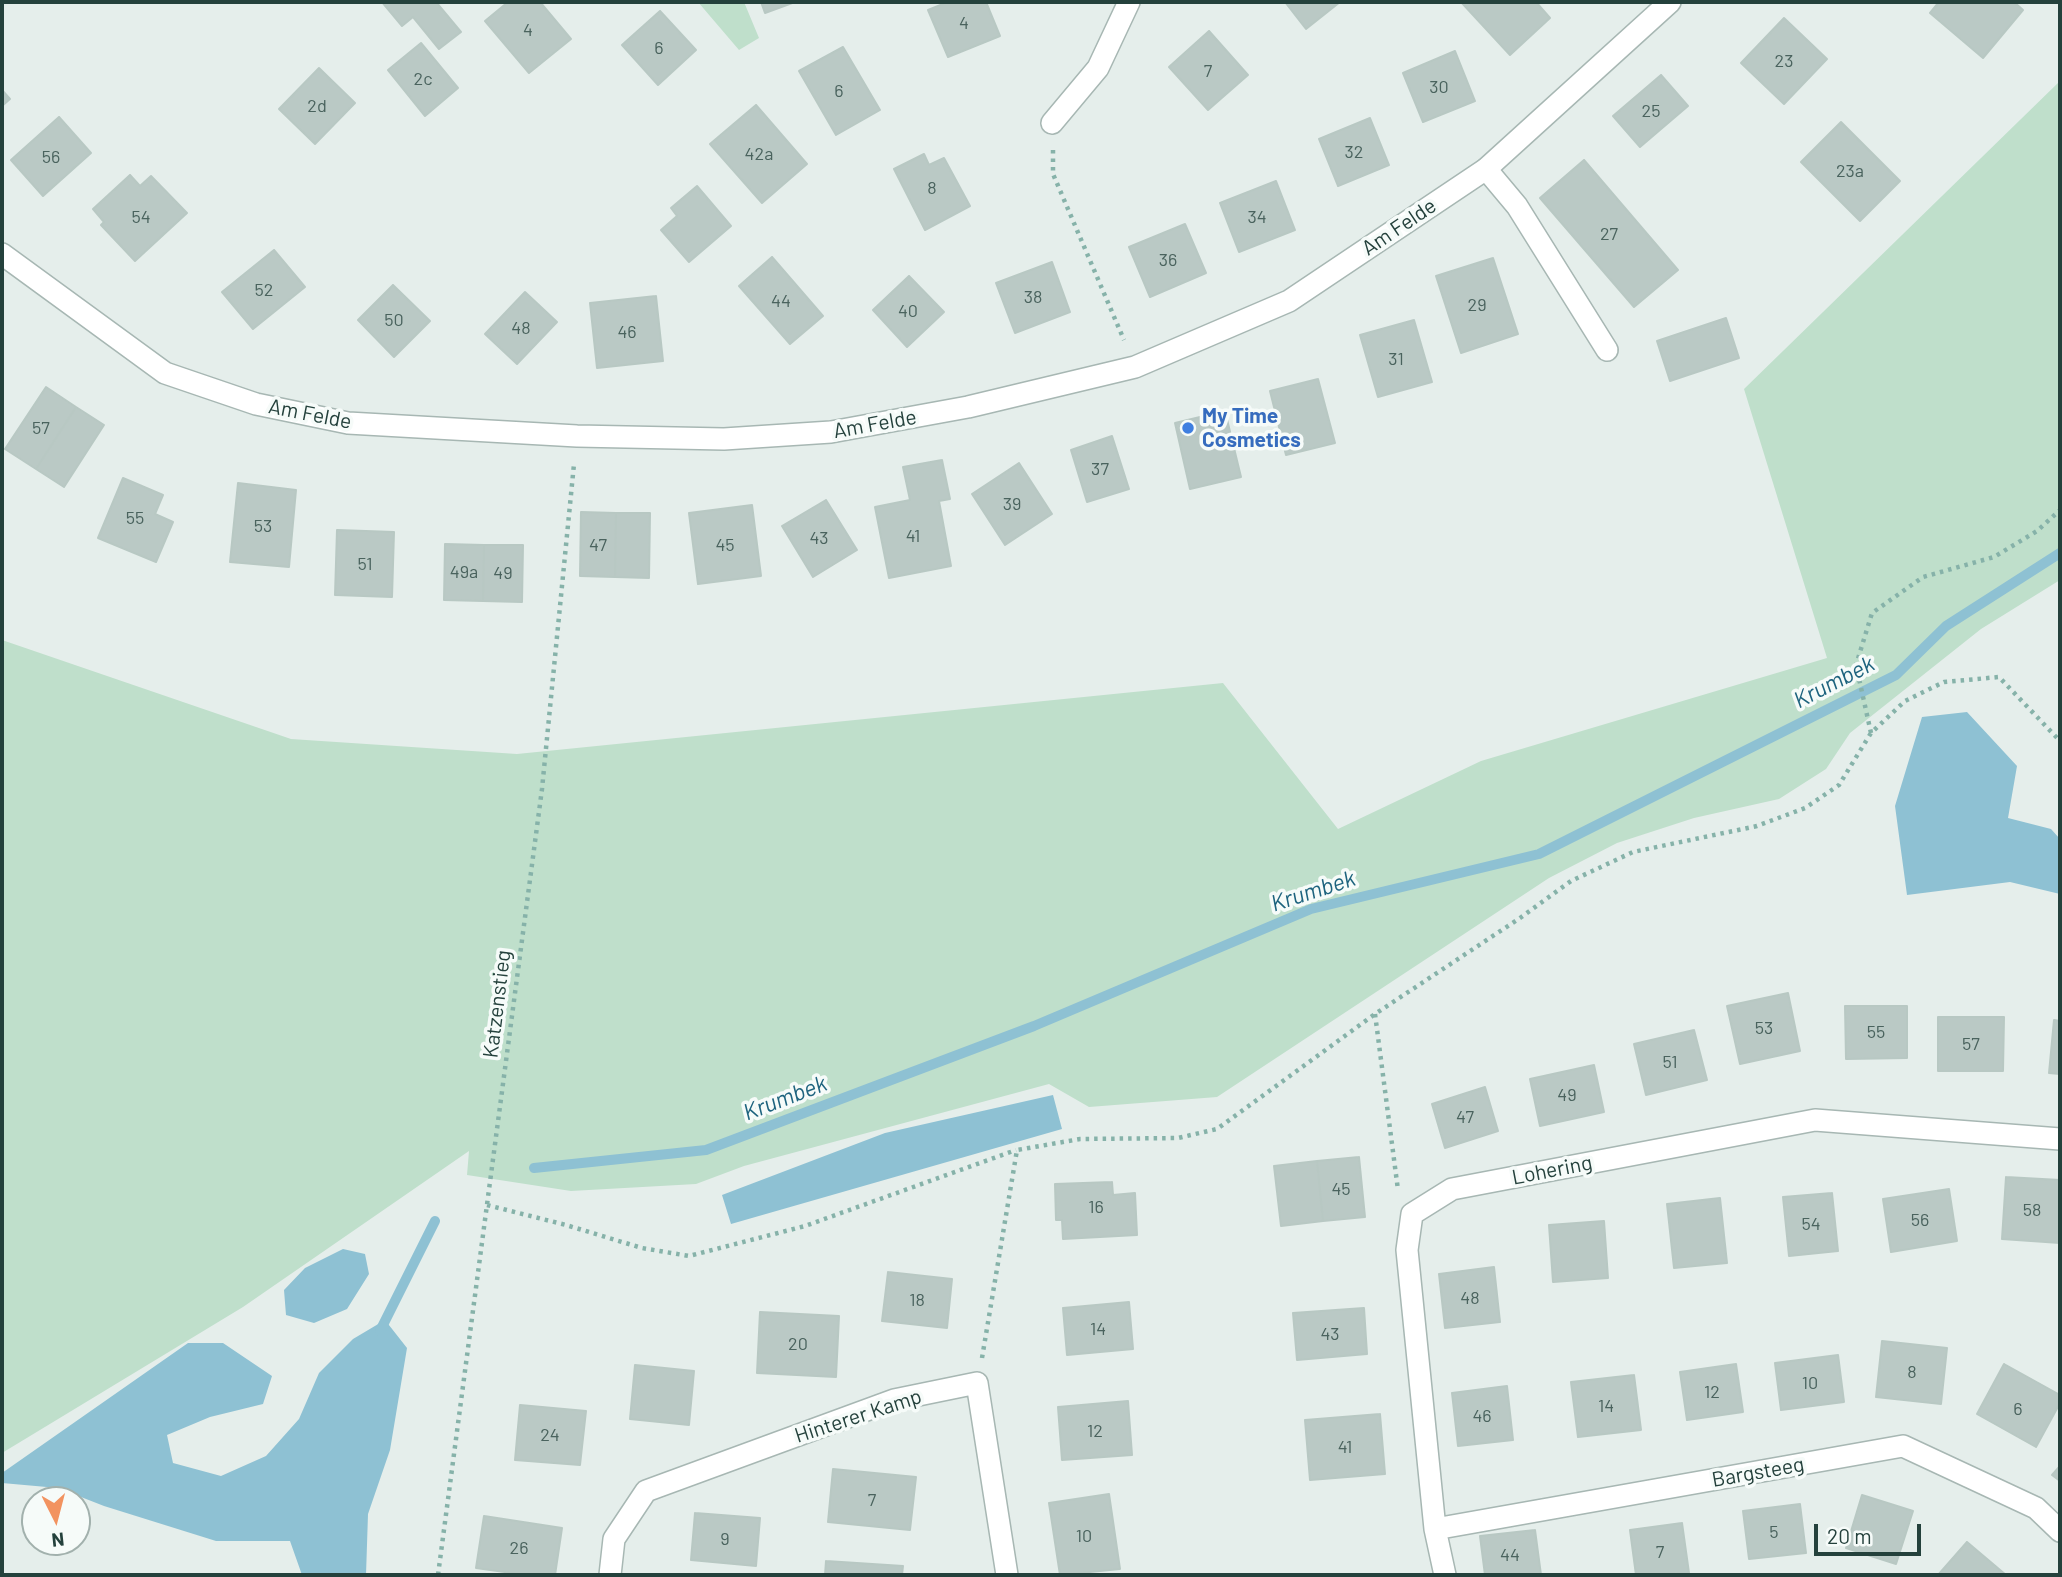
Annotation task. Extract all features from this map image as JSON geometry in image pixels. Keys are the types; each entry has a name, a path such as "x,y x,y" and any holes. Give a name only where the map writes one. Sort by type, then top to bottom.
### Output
{"street":[{"path":"1052,123 1098,68 1129,2"},
{"name":"Am Felde","path":"2,254 165,373 256,404 348,423 577,436 724,439 831,432 968,407 1135,367 1289,301 1486,169 1670,2"},
{"path":"1486,169 1517,206 1607,350"},
{"name":"Lohering","path":"1412,1214 1452,1189 1815,1120 2060,1139"},
{"path":"1412,1214 1407,1250 1435,1529 1445,1575"},
{"path":"977,1383 1007,1575"},
{"name":"Hinterer Kamp","path":"610,1575 614,1539 646,1491 894,1400 977,1383"},
{"name":"Bargsteeg","path":"1435,1529 1903,1446 2036,1508 2060,1531"}],"path":[{"path":"1052,123 1053,174 1135,367"},
{"name":"Katzenstieg","path":"438,1575 542,789 577,436"},
{"path":"1871,733 1856,665 1872,613 1923,577 1994,557 2036,531 2060,510"},
{"path":"487,1205 642,1248 689,1256 805,1226 1017,1150 1080,1139 1178,1138 1216,1129 1375,1013 1520,918 1571,881 1633,852 1757,826 1805,808 1839,785 1871,733 1905,701 1944,682 1999,677 2060,741"},
{"path":"1375,1013 1398,1189 1412,1214"},
{"path":"977,1383 1017,1150"}],"green space":[{"path":"698,2 744,2 759,38 739,50"},
{"path":"2060,81 2060,580 1981,629 1850,733 1826,769 1779,799 1694,818 1617,843 1549,878 1217,1097 1089,1107 1049,1084 744,1166 696,1184 571,1191 467,1175 469,1151 243,1307 2,1453 2,640 291,739 517,754 1223,683 1338,829 1481,761 1827,658 1744,389"}],"water":[{"path":"1967,712 2017,766 2008,818 2051,829 2060,839 2060,894 2010,882 1907,895 1895,806 1922,717"},
{"path":"1053,1095 1062,1129 731,1224 722,1195 885,1133"},
{"path":"343,1249 365,1254 369,1274 347,1309 314,1323 286,1315 284,1290 305,1268"},
{"path":"385,1320 407,1348 390,1450 368,1514 366,1575 302,1575 290,1541 216,1541 91,1501 91,1486 2,1483 2,1473 188,1343 223,1343 272,1376 263,1404 210,1417 167,1435 173,1463 221,1476 266,1456 299,1419 319,1373 353,1339"}],"building":[{"path":"382,2 436,2 461,32 439,49 413,17 402,26"},
{"path":"508,2 540,2 571,39 529,73 485,21"},
{"path":"761,2 795,2 765,13"},
{"path":"948,2 986,2 1000,36 948,57 928,10"},
{"path":"1285,2 1340,2 1306,29"},
{"path":"1461,2 1536,2 1550,18 1510,55"},
{"path":"1939,2 2014,2 2023,10 1983,58 1930,13"},
{"path":"660,11 696,50 658,85 622,45"},
{"path":"1784,18 1827,59 1784,104 1741,63"},
{"path":"1209,31 1248,75 1208,110 1169,67"},
{"path":"421,43 458,88 425,116 388,70"},
{"path":"843,47 880,110 836,135 799,71"},
{"path":"1455,51 1475,101 1423,122 1403,73"},
{"path":"319,68 355,103 315,144 279,109"},
{"path":"1661,75 1688,106 1640,147 1613,116"},
{"path":"2,90 10,99 2,106"},
{"path":"756,105 807,164 762,203 710,144"},
{"path":"59,117 91,153 43,196 11,160"},
{"path":"1370,118 1389,165 1338,186 1319,139"},
{"path":"1841,122 1900,181 1860,221 1801,162"},
{"path":"924,154 929,165 944,158 970,206 925,230 894,169"},
{"path":"1584,160 1678,270 1634,307 1540,198"},
{"path":"130,175 140,186 151,176 187,213 135,261 101,225 104,222 93,209"},
{"path":"1276,181 1295,230 1239,252 1220,203"},
{"path":"697,186 731,226 689,262 661,230 677,216 671,208"},
{"path":"1185,224 1206,273 1150,297 1129,247"},
{"path":"274,250 305,287 253,329 222,292"},
{"path":"772,257 823,316 790,344 739,286"},
{"path":"1493,258 1518,334 1461,353 1436,276"},
{"path":"1052,262 1070,312 1015,333 996,283"},
{"path":"909,276 944,312 907,347 873,310"},
{"path":"393,285 430,321 394,357 358,320"},
{"path":"525,292 557,322 517,364 485,334"},
{"path":"656,296 663,361 597,368 590,303"},
{"path":"1726,318 1739,358 1670,381 1657,341"},
{"path":"1414,320 1432,382 1378,397 1360,335"},
{"path":"1318,379 1335,443 1286,455 1270,391"},
{"path":"46,387 76,407 36,469 5,449"},
{"path":"76,407 104,425 64,487 36,469"},
{"path":"1225,411 1241,477 1190,489 1175,423"},
{"path":"1112,436 1129,489 1087,502 1071,450"},
{"path":"942,460 950,499 939,501 951,566 889,578 875,507 910,500 903,467"},
{"path":"1019,463 1052,514 1005,545 972,494"},
{"path":"123,478 163,495 155,514 173,522 156,562 98,538"},
{"path":"238,483 296,490 289,567 230,562"},
{"path":"826,500 857,550 813,577 782,526"},
{"path":"752,505 761,576 698,584 689,513"},
{"path":"581,512 616,513 615,577 580,576"},
{"path":"616,513 650,513 649,578 615,577"},
{"path":"337,530 394,532 392,597 335,595"},
{"path":"445,544 484,545 483,601 444,600"},
{"path":"484,545 523,545 522,602 483,601"},
{"path":"1788,993 1800,1051 1740,1064 1727,1006"},
{"path":"1845,1006 1907,1006 1907,1058 1846,1059"},
{"path":"1938,1017 2004,1017 2003,1071 1938,1071"},
{"path":"2054,1020 2060,1021 2060,1074 2049,1073"},
{"path":"1694,1030 1707,1080 1646,1095 1634,1044"},
{"path":"1594,1065 1604,1112 1540,1126 1530,1079"},
{"path":"1485,1087 1498,1131 1445,1148 1432,1104"},
{"path":"1359,1157 1365,1217 1323,1221 1317,1161"},
{"path":"1317,1161 1323,1221 1281,1226 1274,1166"},
{"path":"2006,1177 2060,1180 2060,1243 2002,1239"},
{"path":"1112,1182 1113,1195 1135,1193 1137,1235 1063,1239 1062,1220 1056,1220 1055,1184"},
{"path":"1949,1189 1957,1241 1891,1252 1883,1199"},
{"path":"1832,1193 1838,1251 1789,1256 1783,1197"},
{"path":"1720,1198 1727,1263 1674,1268 1667,1204"},
{"path":"1604,1221 1608,1278 1553,1282 1549,1225"},
{"path":"1494,1267 1500,1322 1445,1328 1439,1274"},
{"path":"888,1272 952,1279 947,1328 882,1321"},
{"path":"1129,1302 1133,1349 1067,1355 1063,1308"},
{"path":"1364,1308 1367,1354 1297,1360 1293,1313"},
{"path":"760,1312 839,1316 836,1377 757,1373"},
{"path":"1882,1341 1947,1348 1941,1404 1876,1397"},
{"path":"1838,1355 1844,1402 1781,1410 1775,1363"},
{"path":"1736,1364 1743,1412 1687,1420 1680,1372"},
{"path":"2004,1364 2060,1395 2060,1403 2036,1447 1977,1414"},
{"path":"635,1365 694,1371 689,1425 630,1419"},
{"path":"1634,1375 1641,1430 1578,1437 1571,1382"},
{"path":"1507,1386 1513,1440 1458,1446 1452,1393"},
{"path":"1128,1401 1132,1455 1062,1460 1058,1407"},
{"path":"520,1405 586,1411 580,1465 515,1460"},
{"path":"1380,1414 1385,1474 1310,1480 1305,1420"},
{"path":"2060,1466 2060,1481 2052,1475"},
{"path":"833,1469 916,1477 910,1530 828,1522"},
{"path":"1109,1494 1120,1569 1060,1575 1049,1503"},
{"path":"1862,1495 1913,1511 1896,1564 1846,1548"},
{"path":"1800,1504 1806,1553 1749,1559 1743,1511"},
{"path":"695,1513 760,1518 756,1566 691,1560"},
{"path":"484,1516 562,1528 555,1575 526,1575 476,1568"},
{"path":"1682,1523 1689,1573 1636,1575 1630,1530"},
{"path":"1535,1530 1541,1575 1485,1575 1480,1536"},
{"path":"1967,1542 2006,1575 1938,1575"},
{"path":"826,1561 903,1566 902,1575 825,1575"}],"waterway":[{"name":"Krumbek","path":"534,1168 706,1150 1034,1026 1311,909 1539,854 1896,675 1946,626 2060,553"},
{"name":"Krumbek","path":"380,1331 435,1221"}],"place":[{"name":"My Time Cosmetics","path":"1188,428"}]}
